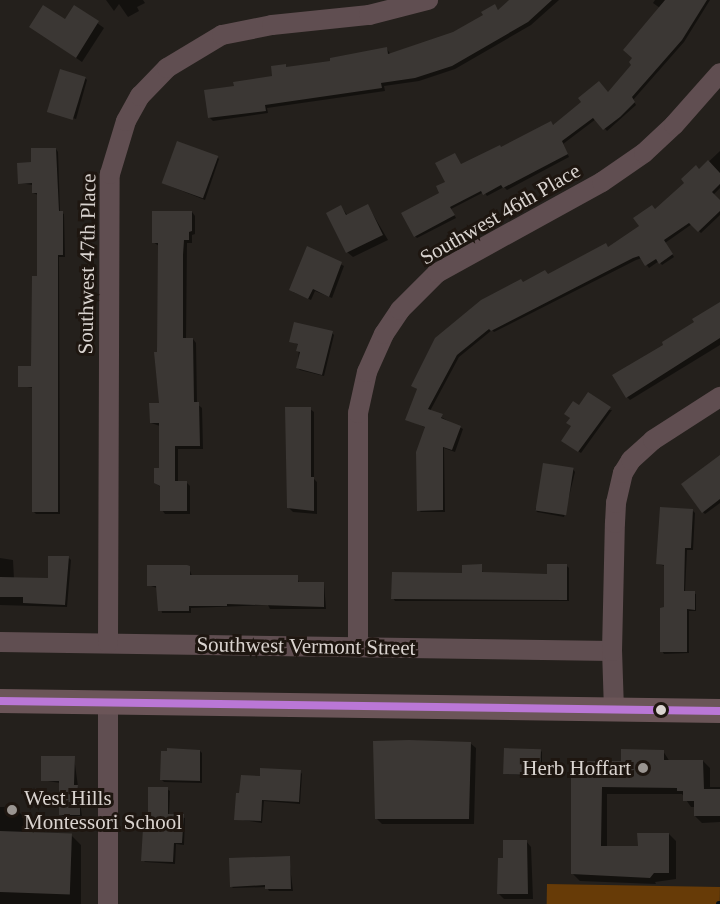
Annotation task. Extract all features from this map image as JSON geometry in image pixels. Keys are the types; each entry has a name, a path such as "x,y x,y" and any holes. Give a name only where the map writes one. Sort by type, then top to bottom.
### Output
{"main road":[{"path":"0,701 720,711"}],"street":[{"name":"Southwest 47th Place","path":"108,643 109,202 110,174 126,120 140,96 167,68 222,35 272,25 369,15 428,0"},
{"name":"Southwest 46th Place","path":"358,647 358,413 367,372 400,310 437,273 603,182 644,153 674,126 720,73"},
{"path":"614,710 612,651 616,503 623,473 631,460 653,440 720,397"},
{"name":"Southwest Vermont Street","path":"0,642 612,651"},
{"path":"108,702 108,904"}],"shaded area":[{"path":"547,884 720,887 720,904 547,904"}],"building":[{"path":"509,0 552,0 528,22 452,66 415,78 381,83 382,88 265,105 266,111 208,118 204,90 234,86 233,82 272,76 271,66 286,64 286,67 330,61 330,58 387,47 388,54 453,32 483,15 481,12 495,4 498,10"},
{"path":"665,0 707,0 682,40 632,97 635,102 620,117 603,130 593,118 562,141 568,154 503,188 501,185 483,195 481,191 450,207 455,215 414,237 401,213 439,193 436,186 445,182 435,163 455,153 461,164 500,145 501,147 551,121 553,125 581,102 578,98 599,81 608,92 631,65 629,62 632,58 623,50"},
{"path":"43,5 65,19 74,5 99,21 76,58 29,27"},
{"path":"60,69 86,77 73,120 47,112"},
{"path":"177,141 218,156 203,198 162,183"},
{"path":"31,148 56,148 59,211 63,211 63,255 58,255 58,512 32,512 32,387 18,387 18,366 31,366 32,276 37,276 37,193 32,193 32,183 18,184 17,163 31,162"},
{"path":"708,160 720,173 720,184 712,192 720,200 720,211 698,232 689,223 664,240 673,254 659,264 656,259 645,266 639,256 633,258 491,331 489,329 457,355 428,409 443,414 441,418 461,426 452,450 443,447 443,510 417,511 416,452 425,427 405,420 417,389 411,386 435,338 481,300 521,279 523,282 545,270 548,274 606,243 608,247 639,226 633,218 652,205 655,209 684,183 681,179 696,165 699,169"},
{"path":"368,204 383,235 346,253 326,213 341,205 346,215"},
{"path":"152,211 192,211 192,231 189,232 189,240 184,240 183,338 193,338 194,402 199,402 200,446 175,446 175,481 187,481 187,511 160,511 160,486 154,483 154,468 159,468 159,423 150,423 149,403 159,403 154,352 157,352 158,243 152,243"},
{"path":"307,246 342,262 329,297 313,289 308,299 289,290"},
{"path":"720,302 720,338 626,398 612,375 663,345 662,342 694,322 692,319"},
{"path":"294,322 333,331 322,375 296,368 300,352 296,351 298,344 289,342"},
{"path":"588,392 611,407 578,452 561,441 571,426 566,423 570,418 564,414 573,401 579,405"},
{"path":"285,407 311,407 311,477 314,477 314,511 287,508"},
{"path":"720,455 720,499 702,513 681,484"},
{"path":"543,463 574,468 566,515 535,510"},
{"path":"660,507 693,509 691,548 685,548 684,591 695,591 695,610 687,609 687,652 660,652 660,608 664,607 664,565 656,564"},
{"path":"48,556 69,556 65,605 23,603 23,597 0,597 0,577 48,578"},
{"path":"482,564 482,572 547,574 547,564 567,564 567,600 391,599 392,572 462,573 462,565"},
{"path":"147,565 187,565 190,566 190,575 298,575 298,582 324,582 324,607 227,604 227,606 189,606 189,611 158,611 156,586 147,586"},
{"path":"373,741 471,742 469,819 375,819"},
{"path":"167,748 200,750 200,781 160,780 161,751 167,751"},
{"path":"504,748 541,749 540,775 503,774"},
{"path":"621,749 664,750 664,760 703,760 704,789 720,789 720,816 694,816 694,801 683,801 683,791 677,791 677,788 602,787 601,846 638,846 637,833 669,833 669,873 654,873 650,878 571,874 571,761 621,761"},
{"path":"41,756 75,756 74,785 78,785 80,815 59,815 59,781 41,781"},
{"path":"260,768 301,770 299,802 262,800 261,821 234,820 236,793 239,793 241,775 260,776"},
{"path":"148,787 168,787 168,814 184,814 182,843 174,843 173,862 141,861 144,812 148,813"},
{"path":"0,831 72,834 70,894 0,892"},
{"path":"503,840 527,840 528,894 497,894 498,858 503,858"},
{"path":"290,856 291,889 265,889 265,885 230,887 229,858"}],"transit line":[{"path":"0,701 720,711"}],"place":[{"name":"Herb Hoffart","path":"643,768"},
{"name":"West Hills Montessori School","path":"12,810"}]}
